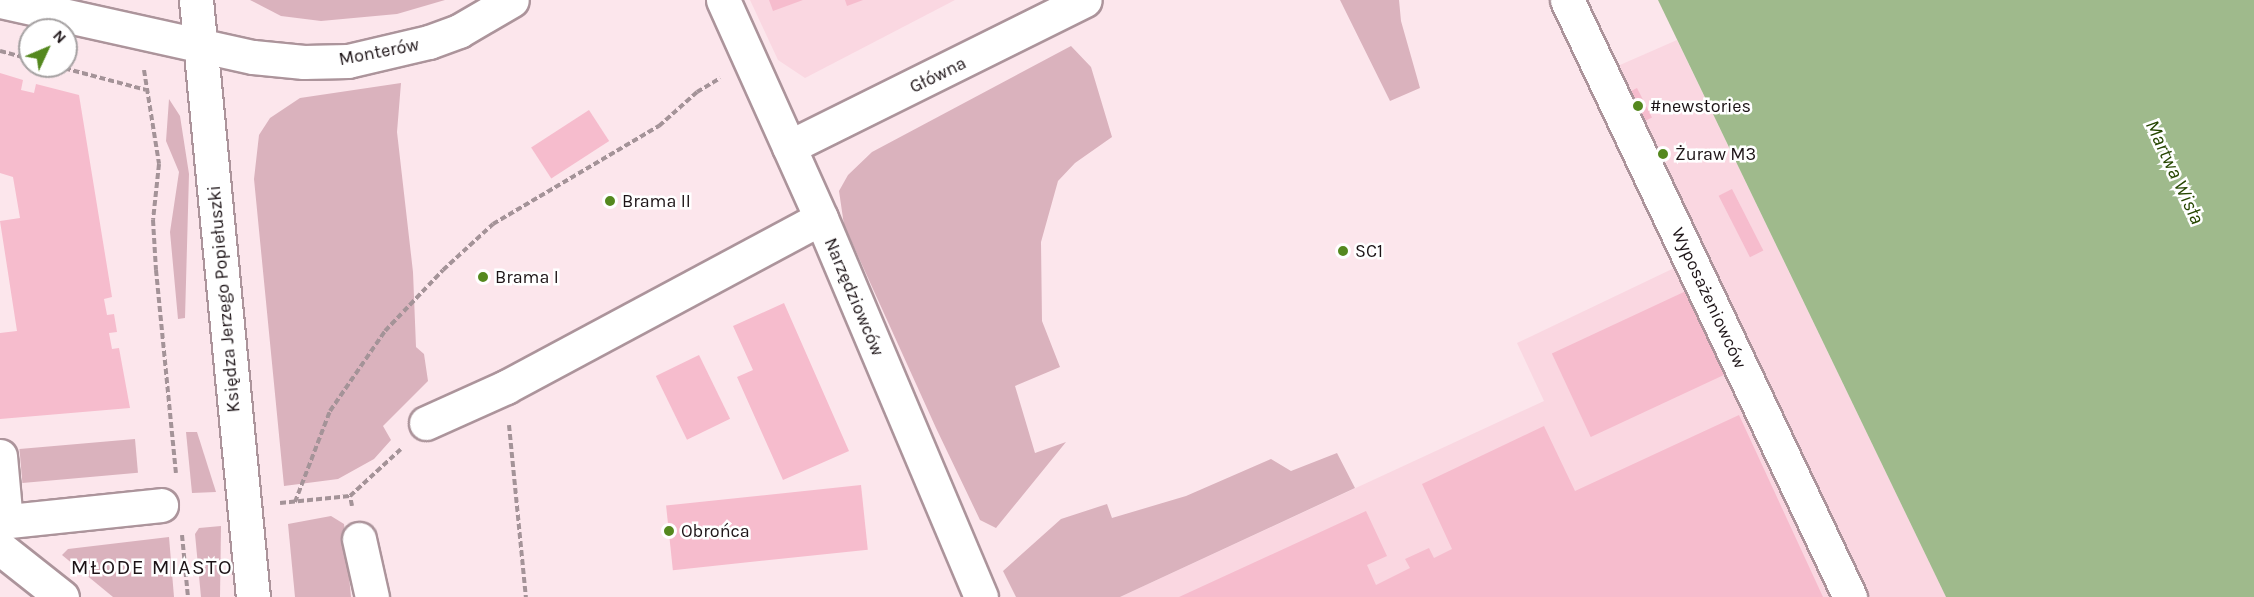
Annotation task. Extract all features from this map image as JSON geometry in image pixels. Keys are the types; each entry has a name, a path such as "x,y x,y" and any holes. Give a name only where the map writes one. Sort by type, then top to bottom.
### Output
{"street":[{"name":"Księdza Jerzego Popiełuszki","path":"196,0 253,597"},
{"name":"Monterów","path":"0,2 48,6 141,34 201,47 304,62 348,61 391,53 459,31 512,0"},
{"name":"Narzędziowców","path":"723,0 820,218 981,597"},
{"name":"Główna","path":"789,147 1085,0"},
{"name":"Wyposażeniowców","path":"1567,0 1850,597"},
{"path":"426,423 506,387 820,218"},
{"path":"0,456 2,531 62,597"},
{"path":"2,531 170,508"},
{"path":"358,539 371,589"}],"path":[{"path":"141,34 146,90 159,164 153,220 170,508 188,597"},
{"path":"0,51 18,56"},
{"path":"295,502 330,411 385,331 443,270 493,224 659,126 697,92 752,61"},
{"path":"78,72 146,90"},
{"path":"511,443 526,597"},
{"path":"244,507 350,496 392,458"},
{"path":"350,496 358,539"}],"shaded area":[{"path":"250,0 445,0 397,14 321,21 281,16"},
{"path":"750,0 955,0 805,78 778,60"},
{"path":"1340,0 1399,0 1401,21 1420,88 1390,101"},
{"path":"1677,40 1946,597 1120,597 1544,401 1517,343 1693,259 1604,72"},
{"path":"1071,46 1091,67 1112,137 1075,163 1058,181 1041,242 1042,321 1060,367 1015,386 1035,453 1066,442 996,528 980,520 936,428 844,225 839,191 848,175 872,152"},
{"path":"401,83 397,132 413,272 416,347 424,354 428,381 383,426 391,440 374,459 338,479 284,486 254,179 259,135 270,118 300,98"},
{"path":"169,99 180,116 189,174 185,318 178,319 170,232 179,172 166,141"},
{"path":"186,432 197,432 216,492 192,493"},
{"path":"135,439 138,473 22,483 19,449"},
{"path":"1337,453 1355,488 1120,597 1016,597 1003,571 1061,519 1107,504 1112,518 1186,496 1271,459 1291,471"},
{"path":"331,516 344,524 351,597 295,597 288,524"},
{"path":"221,526 220,597 201,597 195,534 199,528"},
{"path":"169,537 174,597 113,597 62,555 68,549"}],"water":[{"name":"Martwa Wisła","path":"1658,0 2254,0 2254,597 1946,597"}],"building":[{"path":"769,0 803,0 773,11"},
{"path":"845,0 863,0 847,6"},
{"path":"0,73 23,80 21,90 34,93 36,84 79,95 112,297 104,299 107,315 114,314 117,332 109,333 112,349 119,348 130,408 0,419 0,333 17,331 0,221 20,218 13,177 0,173"},
{"name":"#newstories","path":"1637,88 1652,117 1640,123 1625,94"},
{"path":"589,110 609,141 551,179 531,148"},
{"name":"Żuraw M3","path":"1732,189 1763,250 1750,257 1719,196"},
{"path":"1686,291 1725,374 1591,437 1552,354"},
{"path":"784,303 849,451 783,480 737,377 753,370 733,326"},
{"path":"699,355 730,419 687,440 656,376"},
{"path":"1739,415 1823,597 1179,597 1366,511 1387,556 1367,565 1376,585 1410,568 1405,559 1429,548 1434,558 1452,549 1422,484 1544,426 1575,491"},
{"path":"861,485 868,550 673,570 666,505"}],"place":[{"name":"#newstories","path":"1638,106"},
{"name":"Żuraw M3","path":"1663,154"},
{"name":"Brama II","path":"610,201"},
{"name":"SC1","path":"1343,251"},
{"name":"Brama I","path":"483,277"},
{"name":"Obrońca","path":"669,531"}],"district":[{"name":"MŁODE MIASTO","path":"152,567"}]}
